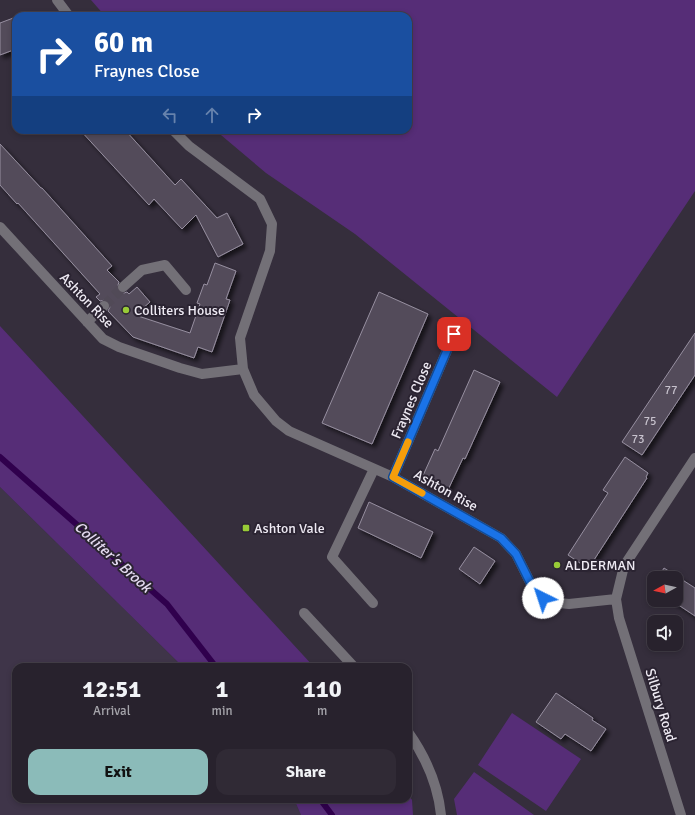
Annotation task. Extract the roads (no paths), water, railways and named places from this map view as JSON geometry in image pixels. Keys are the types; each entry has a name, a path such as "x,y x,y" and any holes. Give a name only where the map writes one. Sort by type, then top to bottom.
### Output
{"street":[{"path":"56,0 66,12"},
{"name":"Ashton Rise","path":"177,134 189,146 260,199 272,224 270,251 240,338 243,369 254,395 276,421 289,431 393,477 501,538 516,554 536,594 550,602 569,604 616,599"},
{"name":"Ashton Rise","path":"0,227 103,339 180,368 202,374 243,369"},
{"path":"124,288 142,270 165,265 186,290"},
{"path":"87,322 104,306"},
{"name":"Fraynes Close","path":"393,477 454,334"},
{"name":"Silbury Road","path":"681,815 619,618 616,599 624,566 695,458"},
{"path":"374,469 332,557 374,603"},
{"path":"304,613 350,663"},
{"path":"412,739 426,762 435,787 441,815"}],"waterway":[{"name":"Colliter's Brook","path":"0,457 167,604 213,663"},
{"name":"Colliter's Brook","path":"323,803 332,815"}],"tunnel":[{"path":"104,306 123,287"}],"place":[{"name":"Colliters House","path":"126,310"},
{"name":"Ashton Vale","path":"246,528"},
{"name":"ALDERMAN","path":"557,565"}]}
